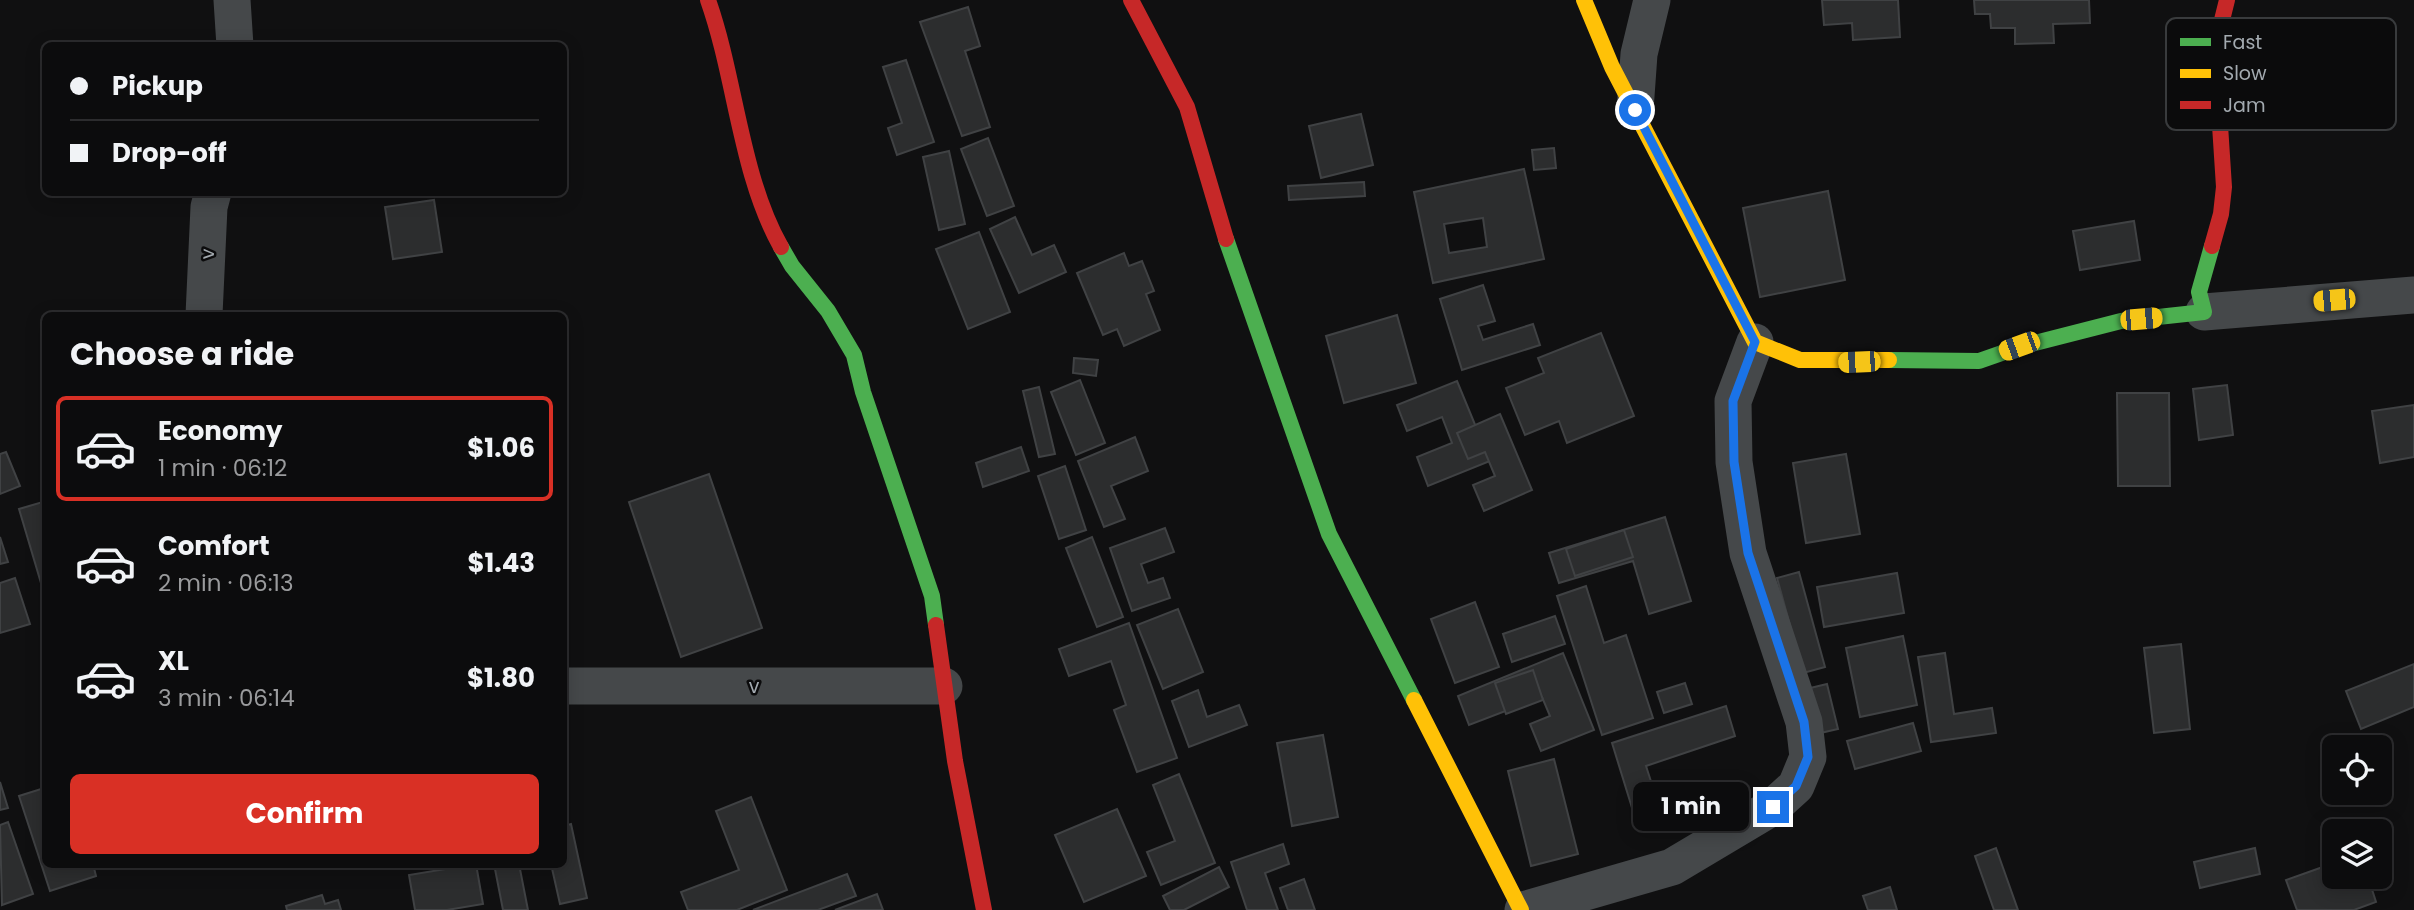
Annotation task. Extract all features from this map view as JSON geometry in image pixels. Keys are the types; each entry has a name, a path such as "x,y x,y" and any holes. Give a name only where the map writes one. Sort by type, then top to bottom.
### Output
{"street":[{"path":"232,0 235,42"},
{"path":"708,0 723,43 737,116 770,227 792,266 828,311 854,355 863,392 932,596 944,686 984,910"},
{"path":"1131,0 1187,107 1239,282 1329,534 1522,910 1672,867 1773,807 1796,786 1808,757 1804,722 1748,553 1734,462 1733,401 1755,342"},
{"path":"1584,0 1612,67 1755,342 1800,360 1979,361 2019,346 2120,320 2414,295"},
{"path":"1635,110 1639,54 1652,0"},
{"path":"2222,18 2227,0"},
{"path":"2204,312 2199,292 2221,214 2224,187 2220,130"},
{"name":"v","path":"204,312 209,207 212,196"},
{"name":"v","path":"567,686 944,686"}],"building":[{"path":"1822,0 1898,0 1900,37 1853,40 1852,23 1824,25"},
{"path":"1974,0 2089,0 2090,23 2053,24 2054,43 2015,44 2015,28 1991,28 1990,14 1975,14"},
{"path":"968,7 980,46 965,51 990,127 962,136 920,22"},
{"path":"906,60 934,142 897,155 888,128 902,123 883,67"},
{"path":"1361,114 1373,165 1321,178 1309,126"},
{"path":"988,138 1014,206 987,216 961,149"},
{"path":"1554,148 1556,168 1534,170 1532,150"},
{"path":"949,151 965,224 939,230 923,157"},
{"path":"1524,169 1544,259 1433,283 1414,192","holes":["1483,218 1487,247 1449,253 1444,224"]},
{"path":"1364,182 1365,196 1289,200 1288,186"},
{"path":"1828,191 1845,280 1760,297 1743,208"},
{"path":"434,200 442,252 393,259 385,207"},
{"path":"1015,217 1032,255 1054,245 1066,272 1019,293 990,229"},
{"path":"2134,221 2140,260 2080,270 2073,231"},
{"path":"979,232 1010,312 968,329 936,249"},
{"path":"1124,253 1129,266 1142,261 1154,291 1146,294 1160,330 1124,346 1117,329 1103,335 1077,273"},
{"path":"1483,285 1495,321 1478,326 1483,340 1533,324 1540,345 1462,370 1440,299"},
{"path":"1397,315 1416,383 1344,403 1326,336"},
{"path":"1601,333 1634,416 1567,443 1559,421 1525,435 1506,388 1544,373 1538,358"},
{"path":"1074,358 1098,360 1096,376 1073,373"},
{"path":"1080,380 1105,443 1076,455 1051,392"},
{"path":"1457,381 1490,461 1428,486 1417,457 1452,443 1442,417 1407,431 1397,405"},
{"path":"2227,385 2233,435 2199,440 2193,389"},
{"path":"1039,387 1055,454 1039,457 1023,391"},
{"path":"2117,393 2169,393 2170,486 2118,486"},
{"path":"2414,405 2414,457 2380,463 2372,411"},
{"path":"1500,414 1532,490 1484,511 1473,485 1495,476 1485,452 1468,459 1457,433"},
{"path":"1135,437 1148,471 1111,486 1125,519 1104,527 1078,461"},
{"path":"1021,447 1029,471 983,487 976,463"},
{"path":"6,452 20,486 0,494 0,454"},
{"path":"1846,454 1860,534 1806,543 1793,463"},
{"path":"1065,466 1086,530 1059,539 1038,476"},
{"path":"709,474 762,628 681,657 629,502"},
{"path":"42,502 42,587 19,509"},
{"path":"1665,517 1691,601 1649,614 1633,561 1559,583 1549,553"},
{"path":"1165,528 1174,552 1141,564 1148,583 1163,578 1170,598 1132,611 1110,548"},
{"path":"1624,530 1633,557 1575,576 1566,549"},
{"path":"0,537 8,562 0,564"},
{"path":"1092,537 1123,617 1097,627 1066,548"},
{"path":"1799,572 1825,667 1803,673 1777,578"},
{"path":"1897,573 1904,613 1824,627 1817,587"},
{"path":"15,578 30,624 0,633 0,583"},
{"path":"1586,586 1604,643 1626,635 1653,718 1602,735 1557,596"},
{"path":"1475,602 1499,667 1455,683 1431,619"},
{"path":"1178,609 1203,672 1163,689 1137,625"},
{"path":"1555,616 1565,644 1512,662 1503,634"},
{"path":"1129,623 1177,758 1137,772 1114,710 1126,705 1111,661 1069,676 1059,649"},
{"path":"1903,636 1917,705 1860,717 1846,648"},
{"path":"2181,644 2190,729 2154,733 2144,648"},
{"path":"1563,653 1594,730 1541,751 1530,724 1550,716 1542,697 1469,725 1458,696"},
{"path":"1945,653 1954,714 1992,708 1996,733 1931,742 1918,657"},
{"path":"2414,664 2414,707 2361,729 2346,691"},
{"path":"1533,670 1543,700 1506,714 1495,683"},
{"path":"1685,683 1692,704 1664,713 1657,692"},
{"path":"1827,684 1838,729 1816,734 1806,689"},
{"path":"1198,690 1207,717 1239,705 1247,725 1189,747 1172,701"},
{"path":"1726,706 1735,736 1646,766 1658,803 1633,811 1612,743"},
{"path":"1913,723 1921,751 1855,769 1847,741"},
{"path":"1323,735 1338,817 1292,826 1277,743"},
{"path":"1554,759 1578,854 1531,866 1508,771"},
{"path":"1179,774 1215,863 1161,885 1147,852 1175,841 1153,785"},
{"path":"0,782 8,808 0,810"},
{"path":"42,789 42,866 19,796"},
{"path":"751,797 787,890 737,910 688,910 681,892 739,870 716,811"},
{"path":"1117,809 1146,876 1084,902 1055,835"},
{"path":"8,822 33,894 2,905 0,825"},
{"path":"571,824 587,898 560,904 552,868 567,868 567,825"},
{"path":"1283,844 1289,864 1265,873 1278,910 1247,910 1231,862"},
{"path":"1996,848 2018,910 1994,910 1975,856"},
{"path":"2255,848 2260,874 2200,888 2194,862"},
{"path":"1219,867 1229,887 1184,910 1170,910 1163,896"},
{"path":"2322,867 2322,889 2372,889 2376,902 2354,910 2297,910 2286,880"},
{"path":"42,868 94,868 96,876 50,891"},
{"path":"452,868 477,868 483,904 447,910 415,910 409,875"},
{"path":"495,868 520,868 528,910 503,910"},
{"path":"847,874 856,896 818,910 753,910"},
{"path":"1304,879 1315,910 1288,910 1280,888"},
{"path":"1890,887 1897,910 1868,910 1863,896"},
{"path":"877,894 883,910 835,910"},
{"path":"322,895 325,904 338,900 341,910 287,910 286,906"}],"traffic: fast":[{"path":"1226,239 1329,534 1414,700"},
{"path":"1889,360 1979,361 2019,347 2121,321 2204,312 2199,292 2212,246"},
{"path":"781,247 792,266 828,311 854,355 863,392 932,596 936,625"}],"traffic: slow":[{"path":"1584,0 1612,67 1755,342 1800,360 1889,360"},
{"path":"1414,700 1521,910"}],"traffic: jam":[{"path":"708,0 756,189 781,247"},
{"path":"1131,0 1187,107 1226,239"},
{"path":"2222,18 2227,0"},
{"path":"2212,246 2221,214 2224,187 2220,130"},
{"path":"936,625 955,761 984,910"}],"route":[{"path":"1635,110 1755,342 1733,401 1734,462 1748,553 1804,722 1808,757 1796,786 1773,807"}]}
